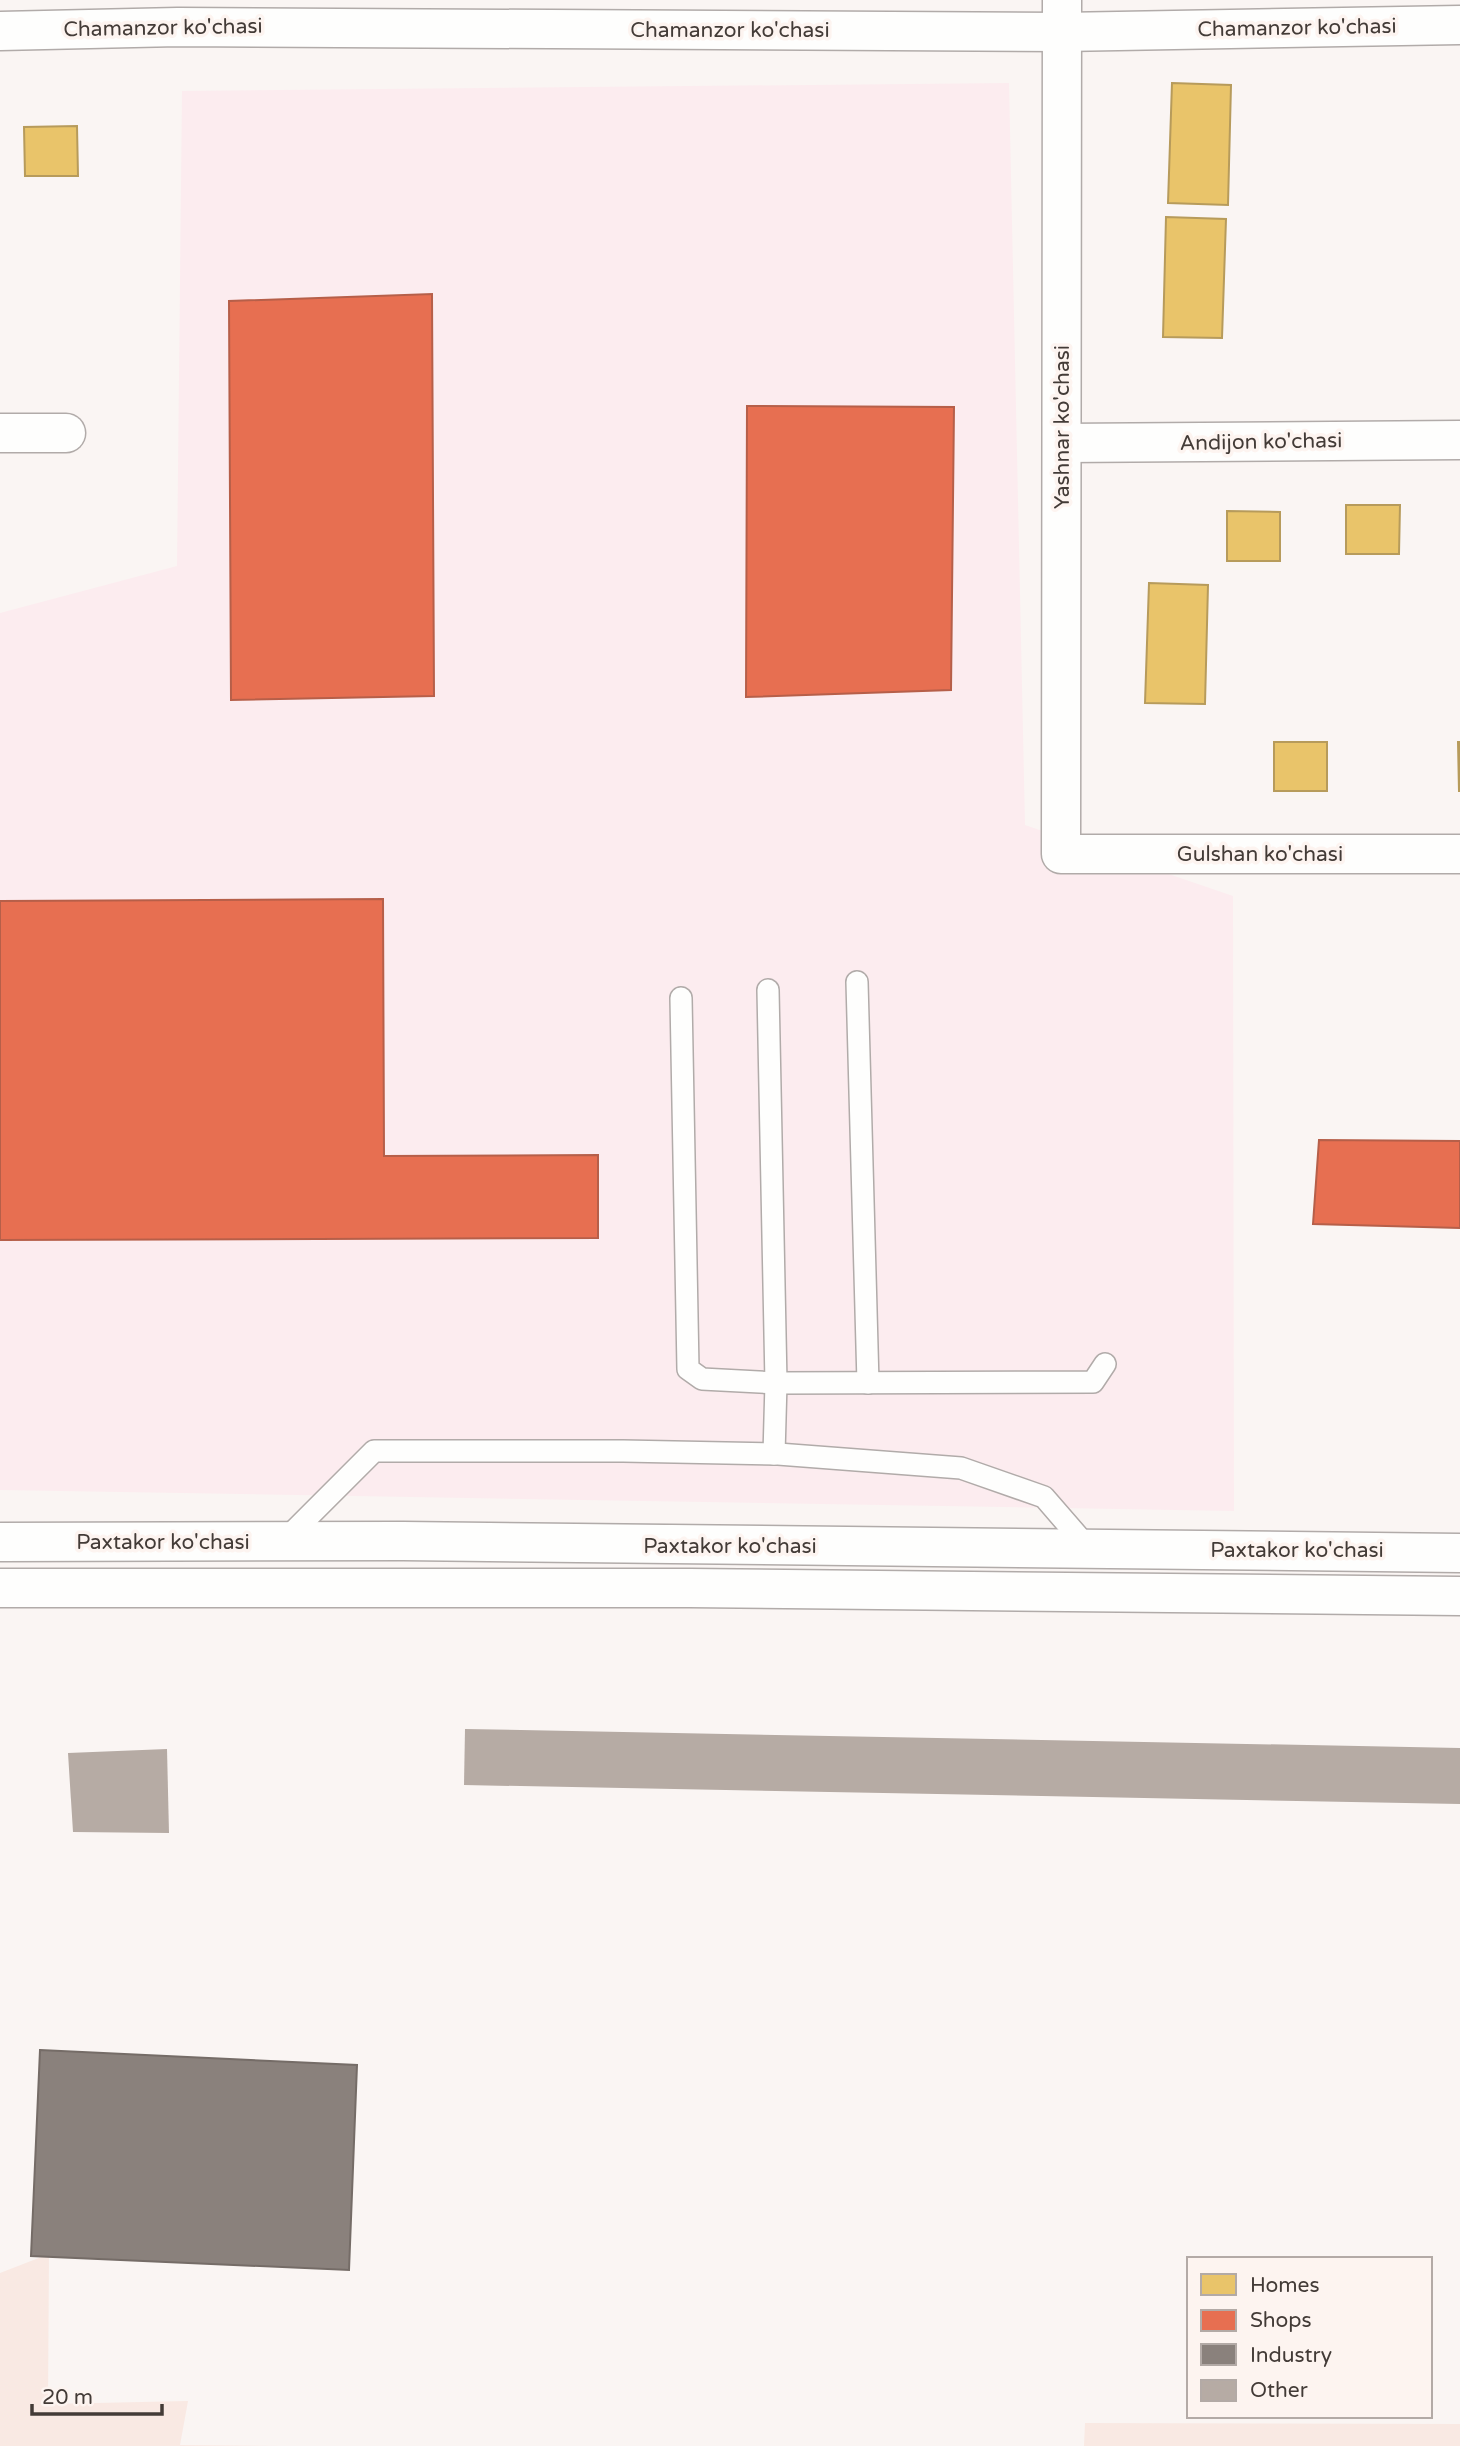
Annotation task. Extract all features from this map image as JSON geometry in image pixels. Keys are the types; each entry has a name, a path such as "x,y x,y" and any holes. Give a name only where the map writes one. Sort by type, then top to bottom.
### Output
{"street":[{"name":"Chamanzor ko'chasi","path":"0,31 178,13 1062,16 1460,25"},
{"name":"Yashnar ko'chasi","path":"1060,854 1062,16"},
{"path":"0,433 66,433"},
{"name":"Andijon ko'chasi","path":"1063,443 1460,440"},
{"name":"Gulshan ko'chasi","path":"1060,854 1460,853"},
{"name":"Paxtakor ko'chasi","path":"0,1542 283,1542 1460,1553"},
{"name":"Paxtakor ko'chasi","path":"0,1588 688,1588 1460,1596"}],"lane":[{"path":"857,982 868,1383"},
{"path":"768,990 776,1383 774,1454"},
{"path":"681,998 688,1369 702,1378 776,1383 1093,1382 1105,1364"},
{"path":"283,1542 374,1451 623,1451 774,1454 961,1468 1045,1497 1089,1549"}],"shaded area":[{"path":"1009,83 1025,825 1233,896 1234,1511 0,1490 0,613 177,566 182,91"},
{"path":"49,2254 48,2404 188,2401 180,2445 281,2446 0,2446 0,2273"},
{"path":"1085,2423 1460,2424 1460,2446 1084,2446"}],"building: Homes":[{"path":"1172,83 1231,85 1228,205 1168,203"},
{"path":"77,126 78,176 25,176 24,127"},
{"path":"1166,217 1226,219 1222,338 1163,337"},
{"path":"1346,505 1400,505 1399,554 1346,554"},
{"path":"1227,511 1280,512 1280,561 1227,561"},
{"path":"1149,583 1208,585 1205,704 1145,703"},
{"path":"1274,742 1327,742 1327,791 1274,791"},
{"path":"1460,742 1460,791 1459,791"}],"building: Shops":[{"path":"432,294 434,696 231,700 229,301"},
{"path":"747,406 954,407 951,690 746,697"},
{"path":"383,899 384,1156 598,1155 598,1238 0,1240 0,901"},
{"path":"1319,1140 1460,1141 1460,1228 1313,1224"}],"building: Industry":[{"path":"40,2050 357,2065 349,2270 31,2256"}],"building: Other":[{"path":"465,1729 1460,1748 1460,1804 464,1785"},
{"path":"167,1749 169,1833 73,1832 68,1753"}]}
